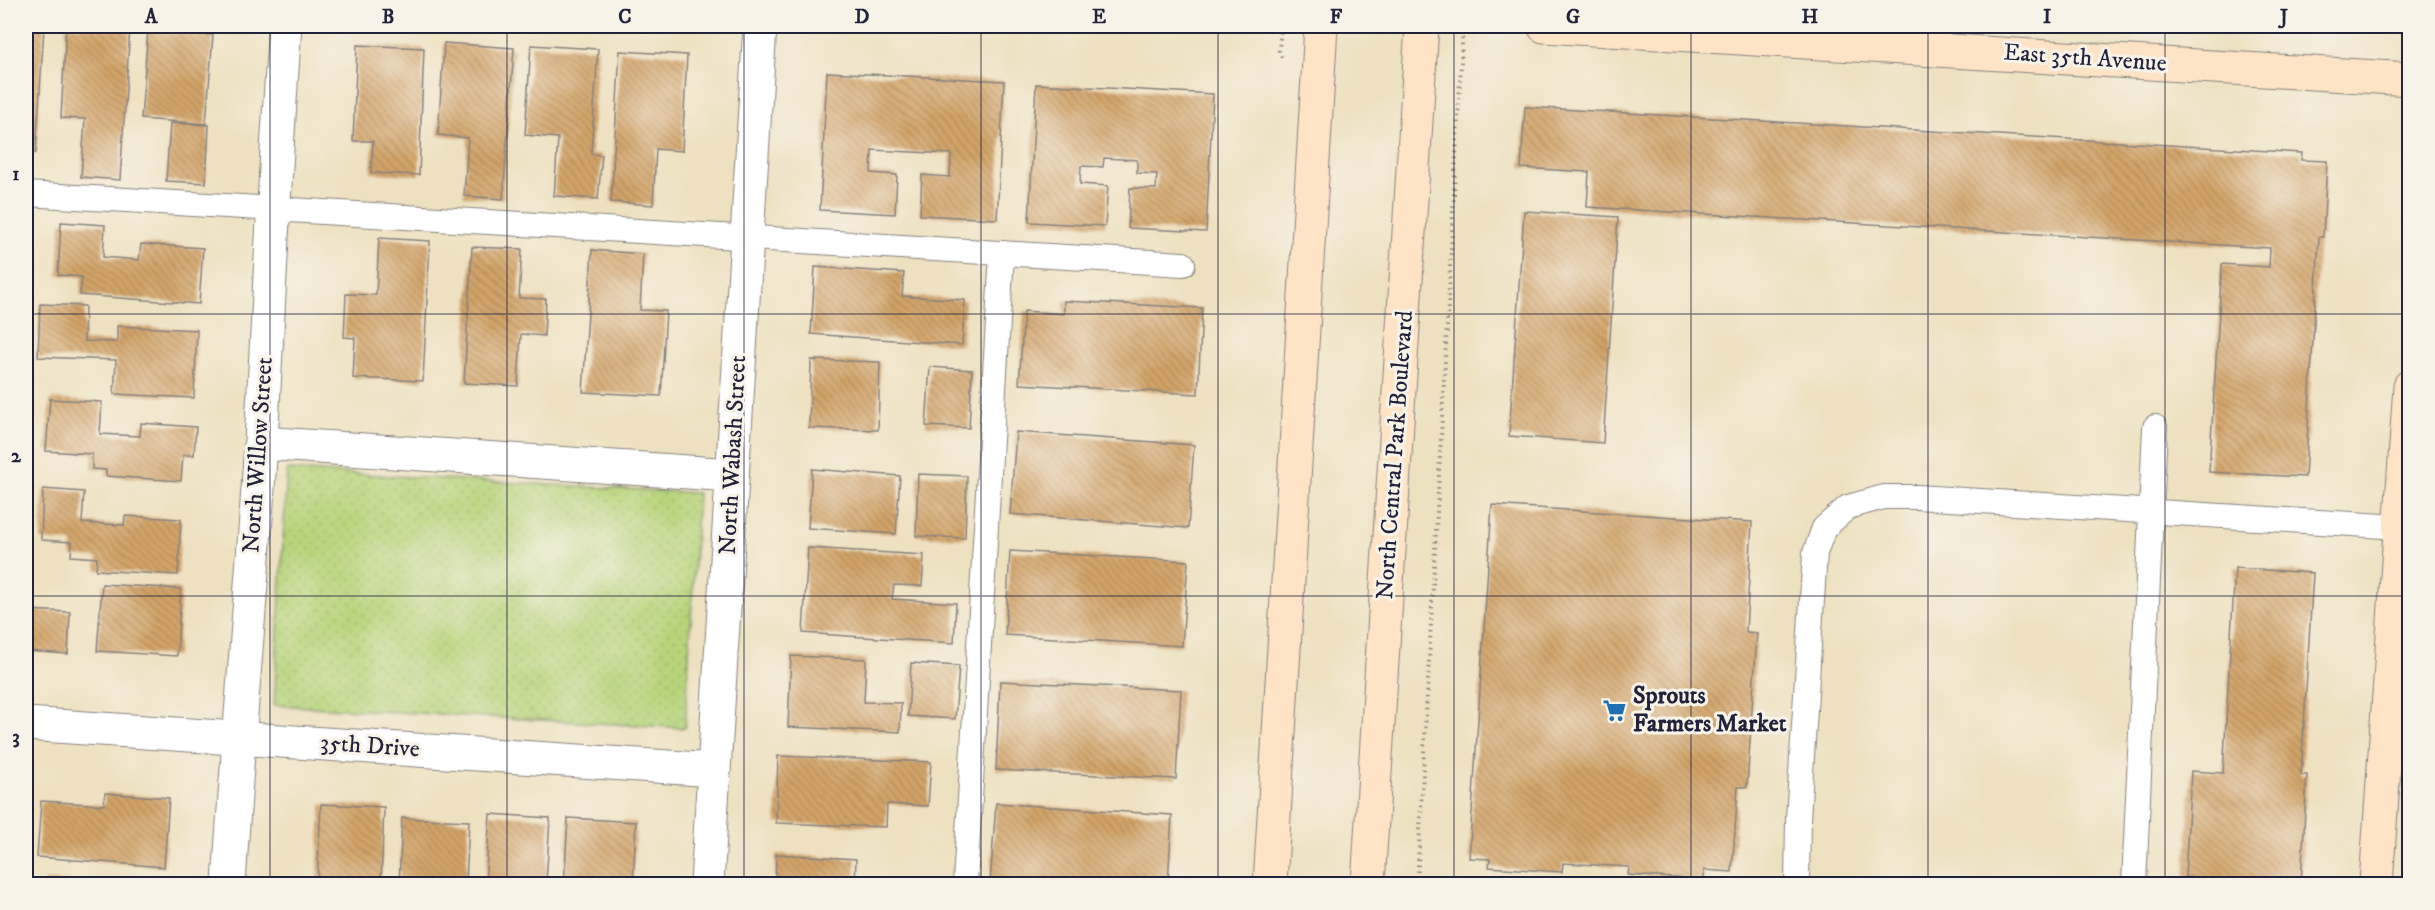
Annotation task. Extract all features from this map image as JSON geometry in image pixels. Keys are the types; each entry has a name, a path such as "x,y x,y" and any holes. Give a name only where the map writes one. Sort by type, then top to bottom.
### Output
{"main road":[{"path":"1270,885 1321,26"},
{"name":"North Central Park Boulevard","path":"1368,885 1422,26"},
{"name":"East 35th Avenue","path":"1544,26 2409,79"},
{"path":"2376,885 2409,386"}],"street":[{"name":"North Willow Street","path":"229,885 237,737 261,443 272,210 285,26"},
{"name":"North Wabash Street","path":"707,885 760,26"},
{"path":"261,443 732,475"},
{"name":"35th Drive","path":"26,724 714,770"}],"lane":[{"path":"26,194 1183,264"},
{"path":"965,885 1002,253"},
{"path":"2134,885 2155,427"},
{"path":"1797,885 1798,819 1815,553 1824,528 1848,507 1884,497 2400,526"}],"path":[{"path":"1417,885 1463,26"}],"green space":[{"path":"287,470 698,493 685,728 274,705"}],"building":[{"path":"66,26 130,28 120,180 81,177 85,119 61,118"},
{"path":"26,27 44,28 36,153 26,153"},
{"path":"148,30 213,35 206,124 141,119"},
{"path":"444,43 514,48 503,199 464,196 468,138 438,135"},
{"path":"357,45 424,48 419,175 371,173 373,141 353,141"},
{"path":"531,45 598,49 591,154 602,155 598,199 554,196 558,138 525,135"},
{"path":"620,51 687,55 682,151 656,149 653,205 611,202"},
{"path":"827,72 1004,81 997,219 920,215 922,175 950,177 951,154 872,150 871,173 897,175 895,214 820,210"},
{"path":"1036,84 1213,94 1206,232 1128,228 1130,188 1156,189 1157,174 1137,173 1137,160 1104,158 1103,167 1081,166 1080,184 1108,186 1105,226 1029,222"},
{"path":"1525,107 2302,153 2301,160 2327,161 2323,237 2319,237 2305,477 2209,472 2222,264 2269,267 2270,248 1587,207 1589,172 1521,168"},
{"path":"170,123 209,125 206,183 166,181"},
{"path":"1524,211 1618,217 1603,443 1509,436"},
{"path":"61,222 105,225 103,257 139,260 141,244 203,248 199,304 80,295 82,277 58,275"},
{"path":"379,238 430,241 423,381 353,378 355,338 344,337 346,294 376,295"},
{"path":"472,247 522,249 519,298 546,299 544,336 521,334 518,386 464,383"},
{"path":"592,250 643,254 640,310 666,311 661,396 583,392"},
{"path":"815,267 904,273 902,296 965,300 962,345 811,334"},
{"path":"1064,301 1202,308 1198,394 1019,384 1024,311 1064,314"},
{"path":"40,304 85,306 84,341 117,342 117,326 197,330 194,398 114,394 116,360 38,357"},
{"path":"811,360 880,362 878,430 809,428"},
{"path":"930,367 972,370 969,428 926,426"},
{"path":"50,399 102,402 100,434 140,436 141,423 196,427 194,455 183,455 181,481 106,476 106,470 92,469 92,454 46,451"},
{"path":"1016,432 1194,445 1188,528 1010,514"},
{"path":"812,469 900,476 896,534 808,528"},
{"path":"918,474 967,476 965,538 916,536"},
{"path":"43,489 84,492 82,523 124,525 125,516 181,519 178,575 96,570 97,558 71,556 72,542 41,540"},
{"name":"Sprouts Farmers Market","path":"1492,505 1752,522 1746,632 1757,633 1747,787 1738,787 1732,872 1704,870 1704,880 1628,875 1629,867 1563,863 1562,872 1489,867 1490,859 1469,858"},
{"path":"808,548 924,555 922,586 894,585 892,599 956,603 954,643 803,633"},
{"path":"1010,551 1188,561 1182,646 1005,635"},
{"path":"2235,568 2313,573 2301,775 2307,775 2301,884 2204,884 2205,878 2185,877 2191,771 2223,773"},
{"path":"102,584 181,589 177,656 97,651"},
{"path":"26,610 70,612 68,654 26,651"},
{"path":"791,656 866,659 864,702 901,703 900,732 788,727"},
{"path":"911,663 959,666 955,719 908,716"},
{"path":"1000,681 1181,690 1176,779 996,770"},
{"path":"778,756 931,762 928,806 887,804 886,827 776,823"},
{"path":"105,793 169,798 164,867 37,857 41,801 104,805"},
{"path":"996,803 1172,815 1168,884 990,884"},
{"path":"321,804 384,807 381,884 317,884"},
{"path":"490,814 550,818 546,884 485,884"},
{"path":"402,818 469,821 466,884 399,884"},
{"path":"568,818 636,822 633,884 564,884"},
{"path":"776,854 856,859 855,884 775,884"},
{"path":"45,880 82,883 82,884 45,884"},
{"path":"131,881 159,883 159,884 131,884"}],"place":[{"name":"Sprouts Farmers Market","path":"1615,710"}]}
